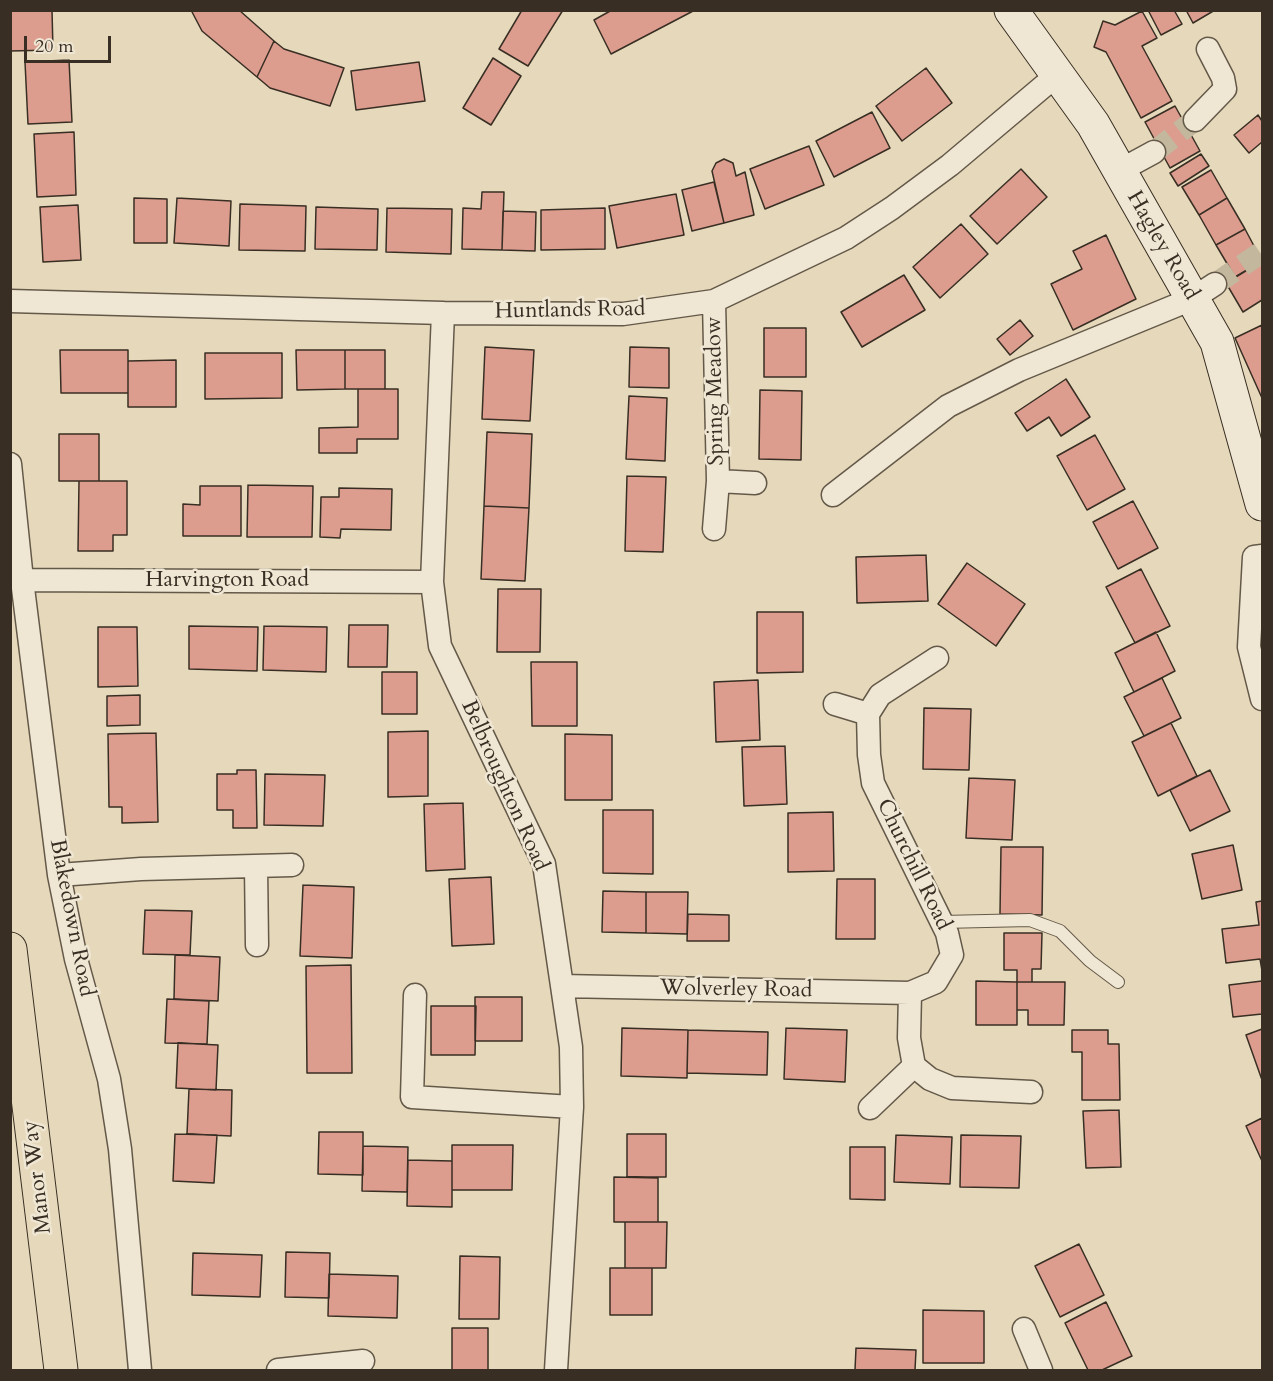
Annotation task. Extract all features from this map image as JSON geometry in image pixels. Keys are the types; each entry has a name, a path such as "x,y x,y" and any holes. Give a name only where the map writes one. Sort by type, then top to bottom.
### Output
{"highway":[{"name":"Manor Way","path":"10,949 61,1371"}],"main road":[{"name":"Hagley Road","path":"1011,10 1093,124 1119,171 1204,291 1263,504"}],"street":[{"path":"1195,120 1225,89 1223,78 1208,49"},
{"name":"Huntlands Road","path":"10,301 443,313 623,314 714,301 846,238 892,208 950,165 1058,74"},
{"path":"1119,171 1154,152"},
{"path":"833,495 948,406 1019,370 1204,291"},
{"name":"Spring Meadow","path":"714,301 718,481 714,529"},
{"name":"Belbroughton Road","path":"443,313 432,582 440,646 544,864 571,1047 572,1107 556,1371"},
{"name":"Blakedown Road","path":"10,464 22,580 59,875 76,959 111,1090 120,1149 140,1371"},
{"name":"Spring Meadow","path":"718,481 754,483"},
{"path":"1263,556 1254,557 1249,647 1263,699"},
{"name":"Harvington Road","path":"22,580 432,582"},
{"path":"835,704 868,714 880,695 937,658"},
{"name":"Churchill Road","path":"868,714 869,755 873,783 942,922 952,955 936,982 910,993"},
{"path":"59,875 141,869 292,865"},
{"path":"256,866 257,945"},
{"name":"Wolverley Road","path":"562,986 910,993"},
{"path":"910,993 909,1038 914,1066 930,1079 952,1088 1031,1092"},
{"path":"415,995 412,1097 572,1107"},
{"path":"870,1108 914,1066"},
{"path":"1024,1329 1041,1371"},
{"path":"278,1371 363,1361"}],"lane":[{"path":"942,922 1030,920 1060,931 1090,961 1118,981"}],"building":[{"path":"10,10 52,10 53,50 10,51"},
{"path":"191,10 239,10 274,41 257,77 202,31"},
{"path":"522,10 563,10 528,66 499,49"},
{"path":"612,10 695,10 611,54 594,20"},
{"path":"1148,10 1174,10 1182,24 1161,35"},
{"path":"1186,10 1215,10 1193,23"},
{"path":"1142,11 1157,38 1142,46 1172,101 1141,118 1106,52 1094,47 1103,21 1115,25"},
{"path":"274,41 284,49 344,68 330,106 270,88 257,77"},
{"path":"493,58 521,76 491,125 463,108"},
{"path":"69,60 72,122 28,124 25,62"},
{"path":"419,62 425,101 356,110 351,71"},
{"path":"926,68 952,103 902,141 876,106"},
{"path":"1175,106 1200,151 1170,168 1145,122"},
{"path":"872,112 890,148 834,177 816,141"},
{"path":"1258,115 1262,121 1262,142 1249,153 1234,135"},
{"path":"74,132 76,195 37,197 34,134"},
{"path":"809,146 824,185 765,209 750,169"},
{"path":"1201,154 1209,166 1178,186 1170,173"},
{"path":"724,159 733,163 736,176 745,172 754,215 724,223 712,171 716,163"},
{"path":"1021,169 1047,197 997,244 970,216"},
{"path":"1211,170 1227,198 1199,215 1182,187"},
{"path":"714,182 724,223 692,231 682,190"},
{"path":"482,192 504,192 502,250 462,249 463,208 481,209"},
{"path":"676,194 684,235 617,248 609,206"},
{"path":"134,198 167,199 167,243 134,243"},
{"path":"177,198 231,201 229,246 174,243"},
{"path":"1227,198 1245,229 1216,245 1199,215"},
{"path":"240,204 306,206 305,251 239,250"},
{"path":"78,205 81,260 43,262 40,207"},
{"path":"316,207 378,209 377,250 315,249"},
{"path":"387,208 452,209 451,254 386,252"},
{"path":"605,208 605,249 541,250 541,210"},
{"path":"503,211 536,212 535,251 502,250"},
{"path":"961,224 988,254 940,298 913,267"},
{"path":"1245,229 1262,261 1235,277 1216,245"},
{"path":"1106,235 1136,299 1073,330 1051,284 1082,269 1073,251"},
{"path":"1262,261 1262,300 1243,312 1226,283"},
{"path":"904,275 925,310 862,347 841,312"},
{"path":"1020,320 1033,336 1010,355 997,339"},
{"path":"1262,325 1262,398 1235,338"},
{"path":"764,328 806,328 806,377 764,377"},
{"path":"485,347 534,350 530,421 482,419"},
{"path":"630,347 669,348 669,388 629,387"},
{"path":"60,350 128,350 128,393 61,393"},
{"path":"296,350 345,350 345,389 297,390"},
{"path":"345,350 385,350 385,389 345,389"},
{"path":"205,353 282,353 282,398 205,399"},
{"path":"176,360 176,407 128,407 128,361"},
{"path":"1066,379 1090,417 1061,436 1049,417 1027,431 1015,413"},
{"path":"358,389 398,389 398,439 357,439 357,453 319,453 319,428 358,427"},
{"path":"760,390 802,391 801,460 759,459"},
{"path":"629,396 667,398 665,461 626,459"},
{"path":"487,432 532,434 529,508 484,506"},
{"path":"59,434 99,434 99,481 59,481"},
{"path":"1095,435 1125,489 1087,510 1057,456"},
{"path":"627,476 666,477 663,552 625,551"},
{"path":"79,481 127,481 127,535 113,535 113,551 78,551"},
{"path":"248,485 313,486 312,537 247,537"},
{"path":"200,486 241,486 241,536 183,536 183,504 200,505"},
{"path":"339,488 392,489 391,530 341,529 340,538 320,537 321,497 339,497"},
{"path":"1133,501 1158,548 1118,569 1093,522"},
{"path":"484,506 529,508 525,581 481,579"},
{"path":"926,555 928,601 857,603 856,557"},
{"path":"967,563 1025,604 996,646 938,604"},
{"path":"1141,569 1170,626 1135,643 1106,587"},
{"path":"498,589 541,589 540,652 497,652"},
{"path":"757,612 803,612 803,672 757,673"},
{"path":"349,625 388,625 387,667 348,667"},
{"path":"189,626 258,627 257,671 189,669"},
{"path":"264,626 327,627 326,672 263,670"},
{"path":"98,627 137,627 138,686 98,687"},
{"path":"1156,632 1175,671 1134,692 1115,653"},
{"path":"531,662 577,662 577,726 532,726"},
{"path":"382,672 417,672 417,714 382,714"},
{"path":"1162,678 1181,718 1144,736 1124,697"},
{"path":"758,680 760,740 716,742 714,682"},
{"path":"140,695 140,725 107,726 107,696"},
{"path":"924,708 971,709 969,770 923,769"},
{"path":"1171,723 1197,776 1158,796 1132,742"},
{"path":"428,731 428,796 388,797 388,732"},
{"path":"156,733 158,822 122,823 122,807 109,807 108,734"},
{"path":"565,734 612,735 612,800 565,800"},
{"path":"785,746 787,804 744,806 742,747"},
{"path":"237,770 256,770 257,828 233,828 233,810 217,810 217,774 237,774"},
{"path":"1210,770 1230,811 1190,831 1170,790"},
{"path":"265,774 325,775 323,826 264,825"},
{"path":"969,778 1015,780 1012,840 966,838"},
{"path":"463,803 465,869 426,871 424,804"},
{"path":"603,810 653,810 653,874 603,873"},
{"path":"833,812 834,871 788,872 788,813"},
{"path":"1233,845 1242,890 1202,899 1192,854"},
{"path":"1001,847 1043,847 1042,915 1000,914"},
{"path":"491,877 494,944 452,946 449,879"},
{"path":"837,879 875,879 875,939 836,939"},
{"path":"303,885 354,887 352,958 300,956"},
{"path":"603,891 646,892 646,933 602,932"},
{"path":"646,892 688,892 687,934 646,933"},
{"path":"1262,901 1262,971 1260,959 1226,963 1222,929 1259,925 1256,902"},
{"path":"145,910 192,911 190,955 143,954"},
{"path":"688,914 729,915 729,941 687,941"},
{"path":"1004,933 1042,933 1041,969 1032,969 1032,982 1017,982 1017,970 1004,970"},
{"path":"175,955 220,957 218,1001 174,999"},
{"path":"351,965 352,1073 307,1073 306,966"},
{"path":"976,981 1017,982 1017,1025 976,1025"},
{"path":"1262,981 1262,1014 1233,1017 1229,985"},
{"path":"1017,982 1065,982 1064,1025 1028,1025 1028,1010 1017,1010"},
{"path":"475,997 522,997 522,1041 475,1041"},
{"path":"167,999 209,1001 207,1044 165,1043"},
{"path":"431,1006 476,1006 475,1055 431,1055"},
{"path":"622,1028 688,1030 687,1078 621,1076"},
{"path":"786,1028 847,1030 845,1082 784,1079"},
{"path":"1262,1029 1262,1080 1246,1035"},
{"path":"688,1030 768,1032 767,1075 687,1073"},
{"path":"1072,1030 1108,1030 1108,1044 1119,1044 1120,1100 1082,1100 1082,1052 1072,1052"},
{"path":"178,1043 218,1045 216,1090 176,1088"},
{"path":"189,1089 232,1090 231,1136 187,1134"},
{"path":"1119,1110 1121,1167 1086,1168 1083,1111"},
{"path":"1262,1118 1262,1161 1246,1126"},
{"path":"319,1132 363,1132 363,1175 318,1174"},
{"path":"175,1134 217,1135 214,1183 173,1181"},
{"path":"627,1134 666,1134 666,1177 627,1177"},
{"path":"896,1135 952,1137 950,1184 894,1182"},
{"path":"961,1135 1021,1136 1019,1188 960,1187"},
{"path":"452,1145 513,1145 512,1190 452,1190"},
{"path":"363,1146 408,1147 407,1192 362,1191"},
{"path":"850,1147 885,1147 885,1200 850,1199"},
{"path":"408,1160 452,1161 452,1207 407,1206"},
{"path":"614,1177 658,1178 658,1222 614,1222"},
{"path":"625,1222 667,1222 666,1268 625,1268"},
{"path":"1079,1244 1104,1295 1060,1317 1035,1266"},
{"path":"286,1252 330,1253 329,1298 285,1297"},
{"path":"193,1253 262,1255 260,1297 192,1295"},
{"path":"460,1256 500,1257 499,1319 459,1319"},
{"path":"610,1268 652,1268 652,1315 610,1315"},
{"path":"329,1274 398,1276 397,1318 328,1316"},
{"path":"1106,1302 1132,1356 1102,1370 1088,1370 1065,1323"},
{"path":"923,1310 984,1311 984,1363 923,1363"},
{"path":"452,1328 488,1328 488,1370 452,1370"},
{"path":"856,1348 916,1350 915,1370 855,1370"}],"tunnel":[{"path":"1154,152 1195,120"},
{"path":"1215,284 1262,252"}]}
